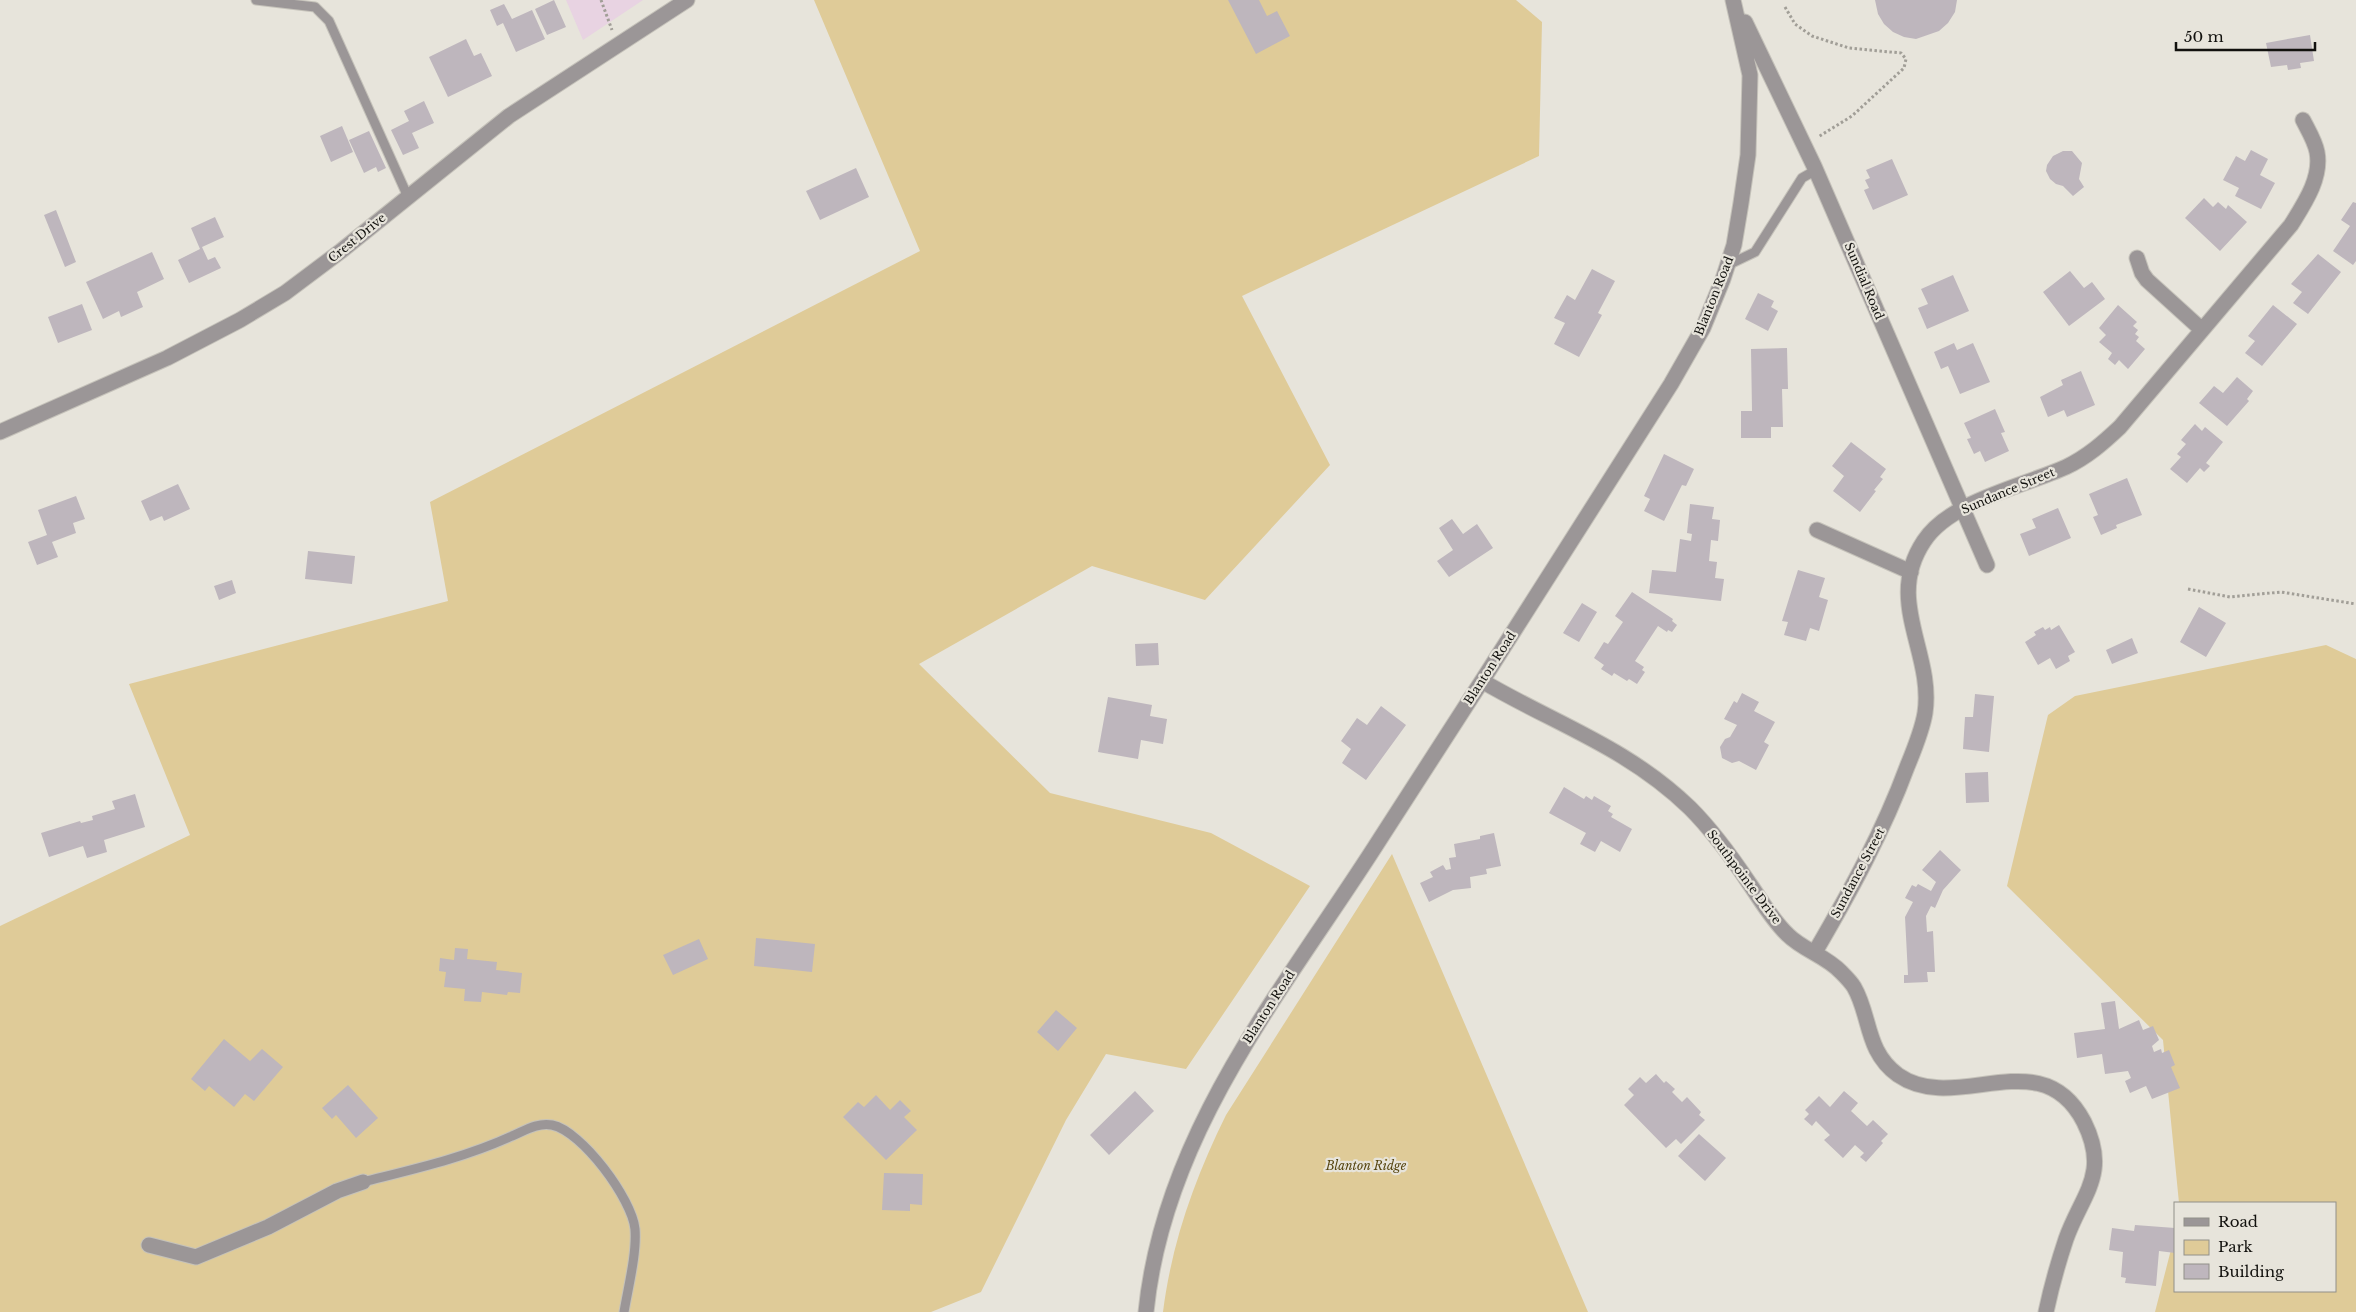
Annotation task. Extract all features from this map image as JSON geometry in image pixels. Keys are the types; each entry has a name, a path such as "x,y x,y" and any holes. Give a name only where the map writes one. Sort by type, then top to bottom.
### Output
{"street":[{"name":"Crest Drive","path":"0,432 167,358 285,294 509,116 687,0"},
{"name":"Sundial Road","path":"1734,0 1816,170 1987,565"},
{"name":"Blanton Road","path":"1146,1312 1153,1258 1172,1193 1194,1139 1243,1046 1274,996 1341,900 1482,681 1671,384 1703,328 1728,266 1734,245 1748,155 1750,75 1734,0"},
{"name":"Sundance Street","path":"1815,952 1858,878 1892,809 1925,713 1926,691 1922,663 1907,601 1911,572 1916,556 1925,540 1962,508 2066,467 2098,449 2120,427 2291,225 2304,203 2318,167 2318,154 2303,120"},
{"path":"2137,258 2142,273 2147,280 2201,329"},
{"path":"1817,530 1911,572"},
{"name":"Southpointe Drive","path":"1482,681 1511,698 1606,745 1651,774 1690,809 1723,845 1767,910 1788,936 1839,969 1854,987 1868,1032 1880,1055 1898,1074 1923,1087 1945,1089 2028,1080 2057,1092 2078,1112 2090,1139 2095,1170 2086,1200 2066,1238 2046,1312"},
{"path":"149,1245 196,1257 268,1228 337,1191 363,1182"}],"lane":[{"path":"256,0 313,2 329,21 408,197"},
{"path":"1728,266 1755,252 1799,182 1802,178 1816,170"},
{"path":"363,1182 472,1154 534,1126 552,1125 570,1134 588,1150 615,1182 628,1206 635,1228 624,1312"}],"path":[{"path":"601,0 618,46"},
{"path":"1785,7 1795,24 1820,40 1863,51 1897,52 1904,56 1906,60 1904,68 1856,113 1804,145"},
{"path":"2188,589 2230,597 2282,592 2356,604"}],"shaded area":[{"path":"566,0 643,0 583,40"}],"green space":[{"path":"814,0 1516,0 1542,22 1539,156 1242,296 1330,465 1205,600 1092,566 919,664 1050,793 1211,833 1310,886 1186,1069 1106,1054 1066,1120 981,1292 931,1312 0,1312 0,926 190,835 129,684 448,601 430,502 920,251"},
{"path":"2326,645 2356,659 2356,1312 2155,1312 2174,1238 2174,1292 2336,1292 2336,1202 2179,1202 2163,1040 2007,886 2048,715 2075,696"},
{"name":"Blanton Ridge","path":"1392,854 1588,1312 1163,1312 1172,1260 1186,1210 1204,1162 1226,1115"}],"building":[{"path":"554,0 566,27 547,35 535,9"},
{"path":"1228,0 1259,0 1267,16 1277,11 1290,36 1256,54"},
{"path":"1875,0 1957,0 1955,12 1948,23 1939,31 1916,39 1904,37 1893,32 1884,24 1878,14"},
{"path":"504,4 512,19 532,10 545,39 516,52 503,23 497,26 490,10"},
{"path":"2310,35 2314,61 2300,63 2301,68 2288,70 2287,65 2271,67 2266,43"},
{"path":"466,39 474,56 481,53 492,76 448,97 429,57"},
{"path":"424,101 434,123 412,133 419,148 403,155 391,130 409,121 404,111"},
{"path":"342,126 353,152 331,162 320,136"},
{"path":"369,131 386,168 378,172 376,167 364,173 349,140"},
{"path":"2251,150 2268,159 2260,175 2275,183 2261,209 2235,196 2239,188 2223,180 2236,156 2245,161"},
{"path":"2063,151 2072,151 2082,163 2079,179 2084,187 2073,196 2063,186 2056,184 2050,179 2046,171 2047,165 2053,156"},
{"path":"1892,159 1908,195 1873,210 1864,190 1869,188 1865,180 1870,178 1866,170"},
{"path":"856,168 869,197 820,220 806,191"},
{"path":"2204,198 2213,207 2218,202 2226,209 2228,205 2247,222 2220,251 2185,218"},
{"path":"2353,202 2356,203 2356,261 2353,265 2333,251 2350,226 2341,220"},
{"path":"56,210 76,262 65,267 44,215"},
{"path":"215,217 224,237 202,247 208,260 215,257 221,268 189,283 178,260 200,249 191,228"},
{"path":"152,252 164,279 137,292 143,307 121,317 119,311 103,319 86,282"},
{"path":"2318,254 2341,272 2308,314 2293,303 2302,292 2291,284"},
{"path":"1592,269 1615,281 1598,313 1602,315 1579,357 1554,344 1565,323 1554,318 1567,295 1575,300"},
{"path":"2070,271 2084,288 2092,282 2105,299 2069,326 2043,292"},
{"path":"1953,275 1969,311 1927,329 1918,308 1928,304 1921,289"},
{"path":"1758,293 1774,301 1771,307 1778,311 1768,331 1745,319"},
{"path":"82,304 92,330 58,343 48,317"},
{"path":"2118,305 2137,322 2133,326 2138,330 2135,334 2139,337 2136,341 2145,349 2128,369 2119,360 2115,365 2108,359 2112,353 2099,342 2106,335 2099,328"},
{"path":"2273,305 2297,324 2262,366 2245,353 2255,341 2248,336"},
{"path":"1954,343 1957,350 1973,343 1990,382 1960,394 1948,366 1941,369 1934,352"},
{"path":"1787,348 1788,389 1782,389 1783,427 1771,427 1771,438 1741,438 1741,411 1752,411 1751,349"},
{"path":"2081,371 2095,405 2067,417 2064,410 2048,417 2040,397 2063,385 2061,380"},
{"path":"2237,377 2253,391 2247,399 2249,401 2227,426 2199,403 2214,386 2223,393"},
{"path":"1995,409 2005,432 2001,433 2009,451 1985,462 1980,451 1974,454 1967,439 1971,438 1964,423"},
{"path":"2195,424 2202,431 2205,427 2223,442 2206,463 2210,466 2204,472 2200,468 2187,483 2170,469 2181,457 2177,454 2186,444 2181,440"},
{"path":"1851,442 1886,469 1880,477 1883,479 1874,490 1876,491 1860,512 1833,491 1844,476 1832,466"},
{"path":"1664,454 1694,469 1686,486 1682,485 1664,521 1644,511 1650,499 1644,496"},
{"path":"2127,478 2142,515 2116,525 2117,528 2101,535 2093,517 2098,515 2089,494"},
{"path":"178,484 190,509 164,521 162,516 150,521 141,501"},
{"path":"76,496 85,519 73,523 76,533 52,542 58,557 37,565 28,542 47,535 38,510"},
{"path":"1690,504 1714,507 1712,519 1720,520 1718,541 1711,540 1709,561 1717,562 1715,578 1724,579 1721,601 1649,593 1652,570 1676,572 1680,539 1691,541 1692,534 1687,533"},
{"path":"2058,508 2071,538 2029,556 2020,534 2036,528 2032,519"},
{"path":"1452,519 1463,534 1477,524 1493,548 1449,577 1437,561 1453,550 1439,528"},
{"path":"308,551 355,556 352,584 305,579"},
{"path":"1798,570 1825,578 1819,597 1828,600 1819,631 1810,628 1806,641 1784,635 1788,622 1782,621"},
{"path":"232,580 236,593 219,600 214,586"},
{"path":"1632,592 1673,619 1672,621 1677,625 1672,632 1668,630 1667,632 1658,626 1635,661 1644,667 1642,670 1645,672 1637,684 1629,679 1627,681 1614,673 1612,676 1601,669 1604,665 1594,658 1604,642 1608,644 1623,622 1615,616"},
{"path":"1582,603 1597,612 1579,642 1563,633"},
{"path":"2199,607 2226,623 2206,657 2180,642"},
{"path":"2059,625 2075,652 2068,656 2070,661 2056,669 2050,658 2038,665 2025,642 2036,635 2034,632 2043,627 2045,630 2050,627 2051,630"},
{"path":"2132,638 2138,653 2112,664 2106,650"},
{"path":"1158,643 1159,665 1136,666 1135,644"},
{"path":"1742,693 1759,702 1754,711 1775,722 1764,742 1769,745 1756,770 1739,761 1732,763 1722,758 1720,747 1725,739 1730,737 1737,725 1724,719 1734,701 1737,703"},
{"path":"1975,694 1994,696 1989,752 1963,749 1965,717 1973,717"},
{"path":"1108,697 1152,705 1150,716 1167,719 1163,744 1141,740 1138,759 1098,752"},
{"path":"1381,706 1406,725 1366,780 1342,763 1351,749 1341,741 1357,718 1367,725"},
{"path":"1988,772 1989,802 1966,803 1965,773"},
{"path":"1564,787 1584,799 1586,796 1592,800 1594,796 1611,806 1608,811 1613,814 1611,817 1632,829 1620,852 1601,841 1595,852 1580,844 1586,833 1549,813"},
{"path":"135,794 145,827 104,840 107,852 87,858 83,846 49,857 41,833 80,821 81,823 93,820 92,816 115,809 112,801"},
{"path":"1494,833 1501,866 1486,869 1487,874 1470,877 1471,888 1453,890 1429,902 1420,883 1433,877 1430,872 1443,865 1446,870 1451,869 1449,858 1456,857 1454,844 1480,839 1480,836"},
{"path":"1940,850 1961,870 1943,890 1935,908 1931,906 1926,916 1927,932 1933,931 1935,972 1927,972 1928,982 1904,983 1904,975 1908,975 1905,917 1913,902 1905,898 1912,885 1916,887 1918,884 1931,891 1936,882 1922,870"},
{"path":"756,938 815,944 812,972 754,966"},
{"path":"699,939 708,959 673,975 663,955"},
{"path":"455,948 468,949 467,959 497,962 496,970 522,973 520,993 508,992 507,995 482,992 481,1002 464,1001 465,989 444,987 446,972 439,971 440,958 454,960"},
{"path":"2115,1001 2119,1029 2139,1020 2143,1030 2153,1026 2159,1040 2152,1046 2154,1052 2161,1049 2162,1053 2169,1050 2175,1065 2171,1067 2180,1088 2152,1099 2146,1086 2130,1093 2125,1081 2131,1078 2128,1071 2105,1074 2102,1054 2077,1058 2074,1033 2105,1029 2101,1003"},
{"path":"1056,1010 1077,1028 1058,1051 1037,1032"},
{"path":"224,1039 250,1061 262,1049 283,1067 254,1101 245,1094 234,1107 209,1086 205,1091 191,1079"},
{"path":"1656,1074 1664,1083 1666,1081 1675,1089 1672,1092 1682,1102 1687,1097 1701,1112 1699,1115 1705,1120 1681,1144 1676,1139 1666,1148 1624,1105 1634,1095 1628,1089 1640,1077 1646,1083"},
{"path":"348,1085 378,1118 356,1138 336,1115 332,1119 322,1108"},
{"path":"1135,1091 1154,1111 1109,1155 1090,1135"},
{"path":"1844,1091 1858,1103 1851,1111 1867,1126 1873,1120 1888,1134 1881,1141 1883,1143 1866,1162 1860,1157 1864,1153 1855,1145 1843,1158 1824,1140 1830,1135 1816,1121 1812,1126 1804,1119 1809,1114 1805,1110 1819,1096 1830,1107"},
{"path":"876,1095 890,1110 900,1100 911,1111 904,1117 917,1130 886,1160 843,1117 858,1102 864,1107"},
{"path":"1699,1134 1726,1158 1705,1181 1678,1156"},
{"path":"884,1173 923,1174 922,1205 910,1204 910,1211 882,1210"},
{"path":"2135,1225 2174,1228 2174,1253 2159,1251 2156,1286 2125,1283 2126,1278 2121,1277 2123,1252 2109,1250 2112,1228 2134,1231"}]}
